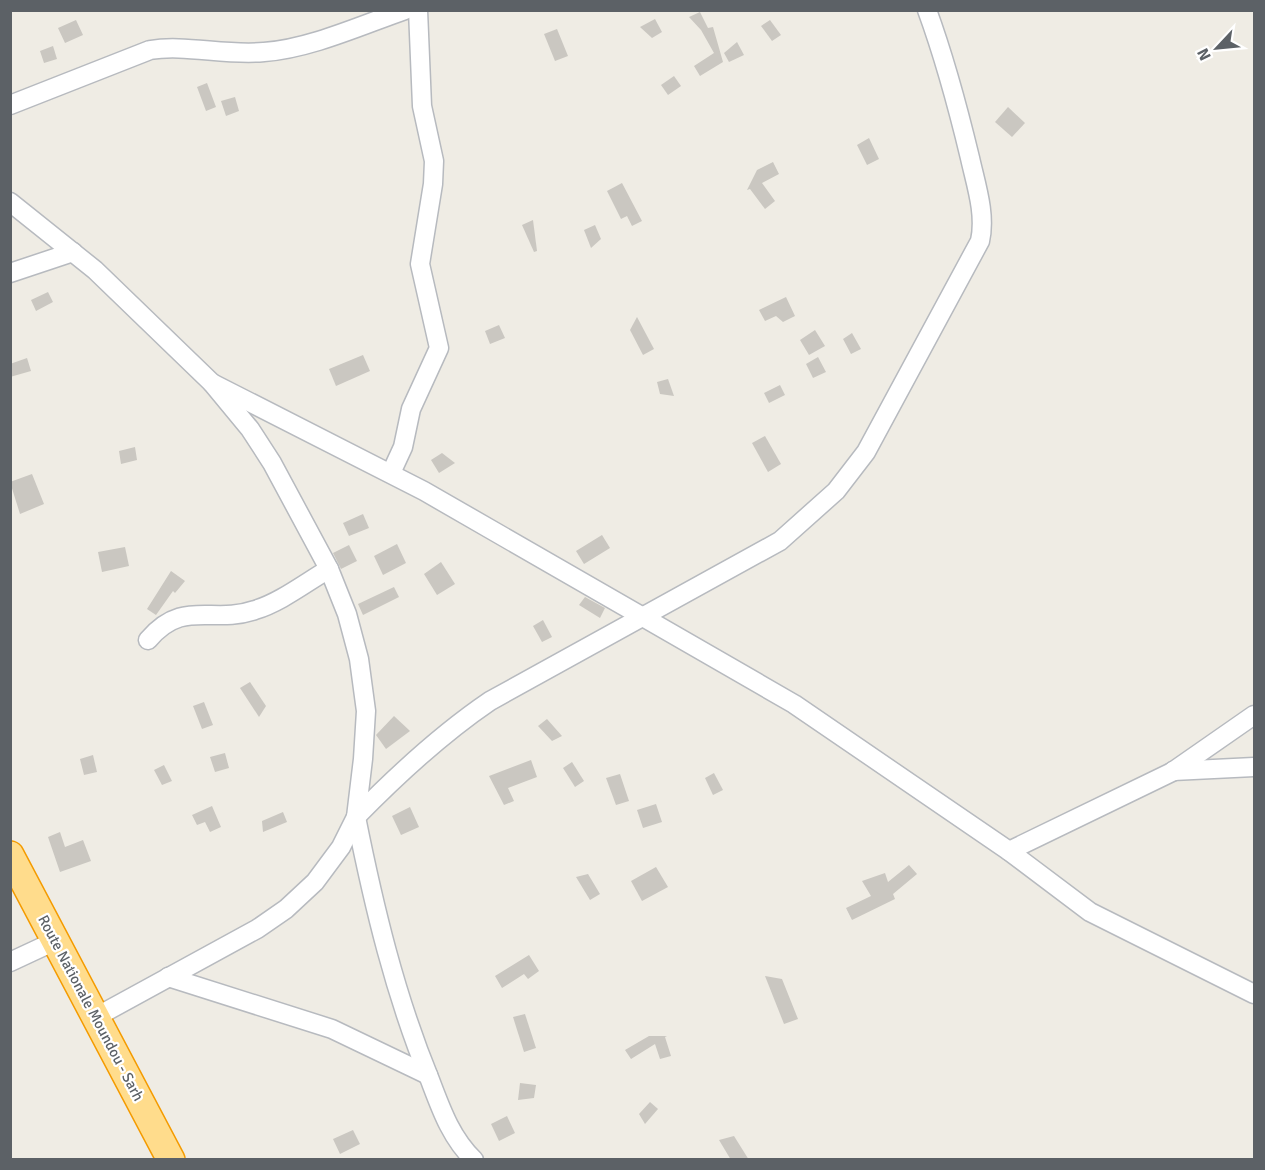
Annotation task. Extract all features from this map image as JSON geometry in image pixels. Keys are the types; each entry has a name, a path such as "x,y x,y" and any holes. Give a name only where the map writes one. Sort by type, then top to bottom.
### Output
{"highway":[{"name":"Route Nationale Moundou - Sarh","path":"10,855 171,1160"}],"street":[{"path":"10,105 150,50 163,48 214,53 267,52 296,46 405,10"},
{"path":"391,473 403,447 411,409 439,348 420,264 434,184 434,161 422,106 418,10"},
{"path":"96,1017 257,929 286,909 315,882 341,847 356,817 418,755 451,727 490,700 780,541 836,491 870,446 980,241 982,222 978,195 949,73 927,10"},
{"path":"10,202 34,224 73,252 212,383 250,429 272,463 329,569 347,614 359,659 366,711 356,817 393,979 406,1020 449,1127 472,1159"},
{"path":"10,273 73,252"},
{"path":"212,383 391,473 794,704 1009,851 1098,917 1254,994"},
{"path":"148,640 168,620 180,616 254,611 329,569"},
{"path":"1009,851 1172,772 1254,715"},
{"path":"1172,772 1254,767"},
{"path":"10,962 55,941"},
{"path":"168,977 332,1029 428,1076"}],"building":[{"path":"700,12 708,28 713,27 723,62 700,76 694,66 714,53 701,30 689,17"},
{"path":"655,19 662,32 652,38 640,27"},
{"path":"76,20 83,35 65,43 58,28"},
{"path":"770,20 781,35 772,41 761,26"},
{"path":"557,29 568,56 555,61 544,34"},
{"path":"737,42 744,55 729,62 724,53"},
{"path":"53,46 57,59 44,63 40,51"},
{"path":"674,76 681,86 668,95 661,85"},
{"path":"207,83 216,107 206,111 197,87"},
{"path":"235,97 239,111 226,116 221,101"},
{"path":"1008,107 1025,123 1012,137 995,122"},
{"path":"869,138 879,159 867,165 857,145"},
{"path":"773,162 779,174 762,183 775,201 765,209 750,189 747,190 757,170"},
{"path":"622,183 642,221 632,226 627,216 621,219 607,191"},
{"path":"533,220 537,251 534,252 522,225"},
{"path":"595,225 601,239 591,248 584,230"},
{"path":"48,292 53,302 36,311 31,300"},
{"path":"786,297 795,316 783,322 776,316 765,321 759,310"},
{"path":"637,317 654,349 643,355 630,330"},
{"path":"499,325 505,338 490,344 485,331"},
{"path":"815,330 825,346 809,355 800,340"},
{"path":"852,333 861,349 851,354 843,339"},
{"path":"363,355 370,371 336,386 329,369"},
{"path":"818,357 826,372 813,378 806,364"},
{"path":"27,358 31,371 10,377 10,364"},
{"path":"668,379 674,396 660,394 657,382"},
{"path":"780,385 785,395 769,403 764,393"},
{"path":"765,436 781,464 768,472 752,443"},
{"path":"135,447 137,460 121,464 119,451"},
{"path":"442,453 455,463 439,473 431,460"},
{"path":"32,474 44,504 20,514 10,482"},
{"path":"363,514 369,528 349,536 343,523"},
{"path":"602,535 610,548 584,564 576,551"},
{"path":"397,544 406,563 383,575 374,556"},
{"path":"349,545 357,561 341,569 333,553"},
{"path":"125,547 129,566 102,572 98,552"},
{"path":"441,562 455,584 437,595 424,574"},
{"path":"171,571 185,581 175,593 173,591 156,615 147,609"},
{"path":"394,587 399,597 363,615 358,604"},
{"path":"585,597 605,608 600,618 579,605"},
{"path":"543,620 552,637 542,642 533,626"},
{"path":"250,682 266,706 259,717 240,688"},
{"path":"204,702 213,725 202,729 193,706"},
{"path":"394,716 410,731 386,749 376,735"},
{"path":"547,719 562,736 552,741 538,726"},
{"path":"225,753 229,768 215,772 210,757"},
{"path":"93,755 97,772 84,775 80,759"},
{"path":"531,760 537,777 508,788 514,801 504,805 489,776"},
{"path":"572,762 584,781 575,787 563,768"},
{"path":"164,765 172,781 162,785 154,770"},
{"path":"714,773 723,790 713,795 705,778"},
{"path":"620,774 629,801 616,805 606,778"},
{"path":"656,804 662,822 643,828 637,810"},
{"path":"212,806 221,827 210,832 205,822 197,825 192,815"},
{"path":"410,807 419,827 401,835 392,816"},
{"path":"283,812 287,822 263,832 262,821"},
{"path":"60,832 65,847 83,840 91,861 60,872 48,837"},
{"path":"909,865 917,874 893,894 895,899 852,920 846,908 871,896 862,881 885,873 888,882"},
{"path":"656,867 668,887 642,901 631,881"},
{"path":"588,874 600,894 590,900 576,877"},
{"path":"529,955 539,971 528,979 524,974 502,988 495,976"},
{"path":"765,976 782,979 798,1019 784,1024"},
{"path":"525,1014 536,1048 524,1052 513,1017"},
{"path":"649,1036 667,1036 665,1037 671,1056 660,1059 655,1044 631,1059 625,1050"},
{"path":"520,1083 536,1085 534,1098 518,1100"},
{"path":"650,1102 658,1109 645,1124 639,1114"},
{"path":"507,1116 515,1133 499,1141 491,1124"},
{"path":"353,1130 360,1144 340,1154 333,1139"},
{"path":"734,1136 749,1160 731,1160 719,1140"}]}
